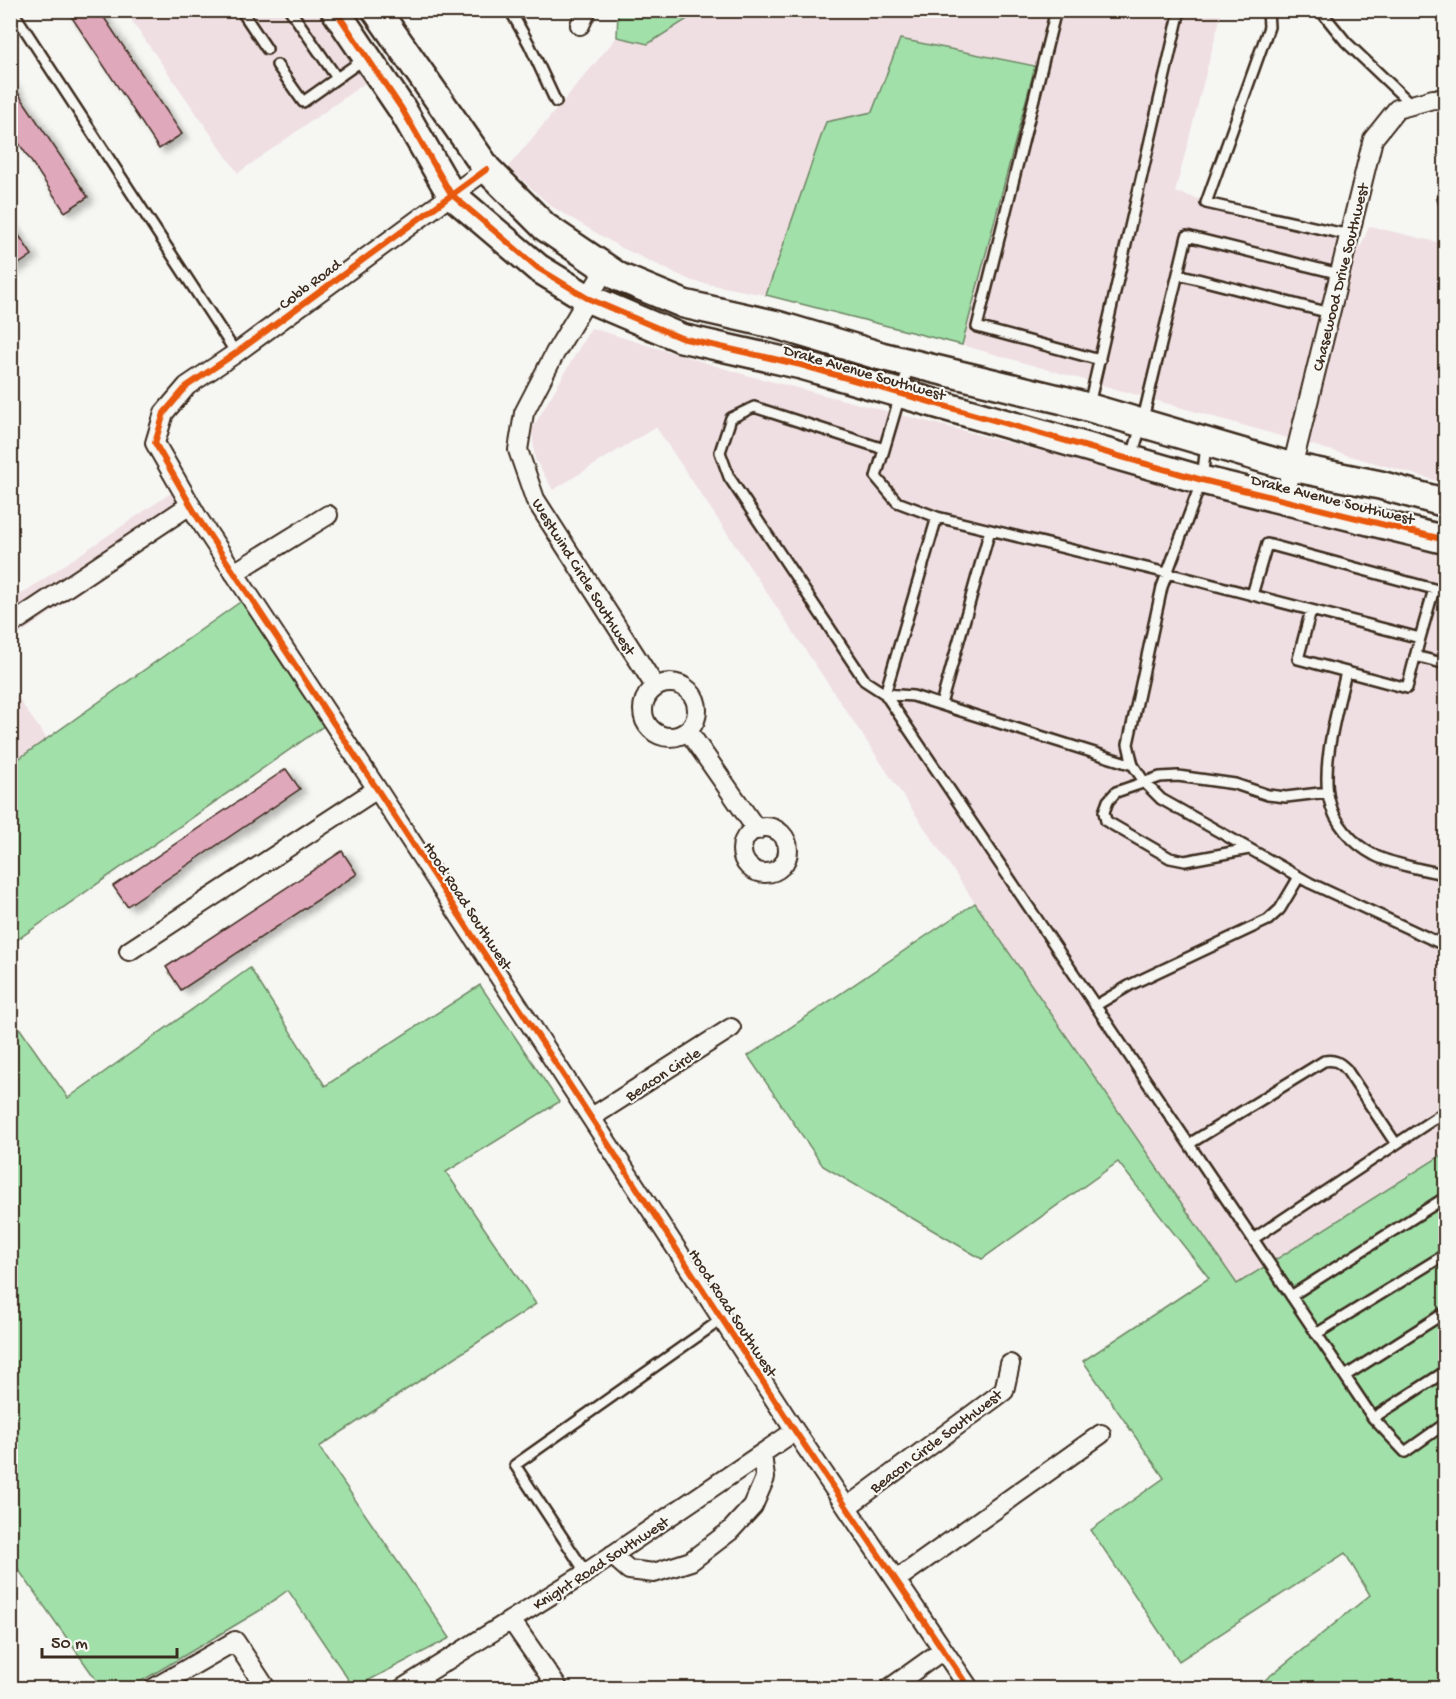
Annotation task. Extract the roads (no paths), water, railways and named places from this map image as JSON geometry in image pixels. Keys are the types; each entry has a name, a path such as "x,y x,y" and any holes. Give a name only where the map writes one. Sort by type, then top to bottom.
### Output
{"street":[{"name":"Drake Avenue Southwest","path":"335,10 402,109 451,194 538,268 588,298 681,338 801,365 1202,480 1446,540"},
{"name":"Drake Avenue Southwest","path":"376,10 487,169 545,227 619,277 684,304 777,325 910,363 1089,408 1292,467 1380,485 1446,503"},
{"name":"Chasewood Drive Southwest","path":"1284,500 1373,139 1397,109 1433,99 1446,100"},
{"name":"Cobb Road","path":"182,392 187,386 236,353 487,169"},
{"name":"Westwind Circle Southwest","path":"606,268 555,353 524,413 518,450 535,499 655,686"},
{"name":"Hood Road Southwest","path":"182,392 164,413 155,443 190,505 592,1117 795,1431 847,1507"},
{"path":"10,625 190,505"},
{"path":"234,573 328,515"},
{"path":"664,683 682,685 695,697 697,715 688,731 672,737 655,733 648,726 643,709 649,692 655,686 664,683"},
{"path":"688,731 757,830"},
{"path":"129,951 377,789"},
{"name":"Beacon Circle","path":"592,1117 732,1028"},
{"name":"Beacon Circle Southwest","path":"847,1507 1004,1391 1010,1364"},
{"name":"Knight Road Southwest","path":"403,1689 586,1573 795,1431"},
{"path":"896,1580 1101,1434"},
{"path":"612,1555 629,1570 654,1573 691,1561 729,1531 753,1506 765,1478 762,1454"},
{"path":"847,1507 969,1689"},
{"path":"511,1620 558,1689"},
{"path":"154,1689 202,1658 235,1641 266,1689"},
{"path":"890,1689 943,1650"}],"lane":[{"path":"12,10 236,353"},
{"path":"241,10 267,49"},
{"path":"290,10 337,78"},
{"path":"510,10 530,44 556,102"},
{"path":"1056,10 977,327 1100,360"},
{"path":"1089,408 1180,10"},
{"path":"1268,10 1269,27 1206,203 1350,235"},
{"path":"1320,10 1346,42 1412,105"},
{"path":"277,64 303,102 367,58"},
{"path":"1446,186 1443,197 1446,208"},
{"path":"1130,460 1142,423 1187,236 1340,274"},
{"path":"1178,274 1330,313"},
{"path":"910,363 876,477 897,502 937,517 1167,573 1420,639"},
{"path":"884,449 754,407 731,418 720,452 729,477 865,681 885,694 1373,1418 1405,1452 1446,1423"},
{"path":"1207,441 1202,480 1167,573 1144,665 1128,744 1133,765 1144,783 1161,799 1299,877 1446,946"},
{"path":"885,694 937,517"},
{"path":"941,704 990,530"},
{"path":"1252,595 1267,544 1446,592"},
{"path":"1311,610 1298,658 1407,688 1434,589"},
{"path":"1415,656 1446,664"},
{"path":"1346,672 1331,740 1328,780 1329,799 1336,819 1346,833 1375,856 1446,874"},
{"path":"885,694 914,696 1133,765"},
{"path":"1249,849 1185,861 1170,858 1106,821 1104,812 1108,801 1116,792 1160,777 1178,776 1235,783 1268,795 1286,797 1328,792"},
{"path":"1095,1006 1132,984 1268,920 1280,909 1299,877"},
{"path":"1189,1144 1324,1061 1332,1059 1346,1069 1396,1144"},
{"path":"1253,1239 1446,1111"},
{"path":"1291,1296 1446,1197"},
{"path":"1316,1334 1446,1254"},
{"path":"1345,1376 1446,1312"},
{"path":"586,1573 515,1465 722,1319"},
{"path":"1373,1418 1446,1371"}]}
